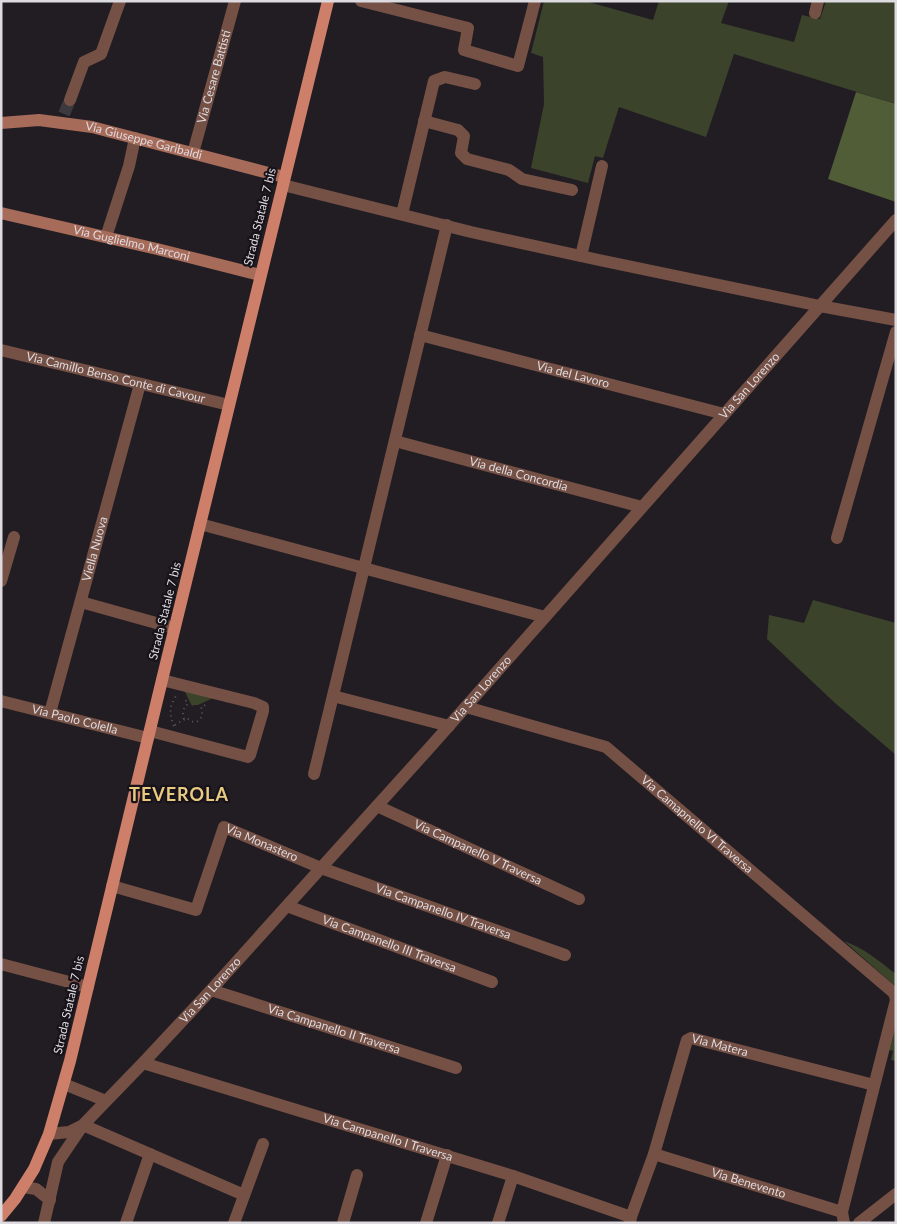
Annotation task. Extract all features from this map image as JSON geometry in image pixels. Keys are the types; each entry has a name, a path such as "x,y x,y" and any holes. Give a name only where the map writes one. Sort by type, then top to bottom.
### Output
{"main road":[{"name":"Strada Statale 7 bis","path":"1,1216 34,1169 49,1134 64,1084 328,1"}],"street":[{"path":"70,100 84,62 101,54 120,1"},
{"name":"Via Cesare Battisti","path":"193,154 235,1"},
{"path":"361,1 468,28 464,50 518,66 535,1"},
{"path":"402,214 434,81 445,77 475,84"},
{"name":"Via Giuseppe Garibaldi","path":"1,123 63,119 284,181"},
{"path":"424,121 458,130 464,136 461,153 467,159 508,170 522,179 572,190"},
{"path":"106,237 129,166 135,138"},
{"path":"581,256 602,166"},
{"path":"284,181 446,226 820,306 896,320"},
{"name":"Via Guglielmo Marconi","path":"1,213 260,275"},
{"name":"Via San Lorenzo","path":"49,1134 69,1132 83,1125 211,990 466,707 896,220"},
{"path":"314,774 446,226"},
{"path":"838,538 896,332"},
{"name":"Via del Lavoro","path":"420,335 724,414"},
{"name":"Via Camillo Benso Conte di Cavour","path":"1,350 229,405"},
{"name":"Viella Nuova","path":"50,714 140,384"},
{"name":"Via della Concordia","path":"394,441 642,507"},
{"path":"200,524 545,617"},
{"path":"1,581 14,537"},
{"path":"81,602 174,628"},
{"name":"Via Paolo Colella","path":"1,701 50,714 248,757 250,755 263,707 254,703 162,680"},
{"path":"333,696 449,726"},
{"name":"Via Camapnello VI Traversa","path":"466,707 606,747 894,993 896,999 843,1217"},
{"name":"Via Campanello V Traversa","path":"377,806 579,899"},
{"name":"Via Monastero","path":"112,886 196,910 224,827 321,868"},
{"name":"Via Campanello IV Traversa","path":"321,868 565,955"},
{"name":"Via Campanello III Traversa","path":"287,906 492,982"},
{"path":"1,964 88,987"},
{"name":"Via Campanello II Traversa","path":"211,990 456,1068"},
{"name":"Via Matera","path":"631,1220 654,1154 687,1040 691,1038 874,1085"},
{"name":"Via Campanello I Traversa","path":"143,1063 513,1176 631,1220"},
{"path":"64,1084 106,1101"},
{"path":"44,1223 58,1162 83,1125 244,1196"},
{"path":"234,1223 263,1144"},
{"path":"126,1223 150,1154"},
{"name":"Via Benevento","path":"654,1154 843,1217"},
{"path":"426,1223 447,1156"},
{"path":"343,1223 357,1175"},
{"path":"498,1223 513,1176"},
{"path":"23,1186 36,1189 50,1200"},
{"path":"859,1223 896,1194"}],"path":[{"path":"179,732 169,715 172,702 180,692"},
{"path":"184,698 188,704 183,710 184,719"},
{"path":"174,726 187,718 195,722 199,720 202,717 201,707 208,704"}],"green space":[{"path":"544,1 585,1 653,20 659,1 729,1 721,23 794,42 802,15 820,19 826,1 896,1 896,104 734,54 706,137 619,107 603,158 595,156 588,183 531,168 544,104 543,57 531,53"},
{"path":"856,92 896,104 896,202 828,179"},
{"path":"813,600 896,623 896,755 835,703 767,639 769,615 804,623"},
{"path":"184,690 213,698 192,706"},
{"path":"844,941 865,951 896,974 896,1061 891,1060 893,1051 879,1047 895,986"}],"tunnel":[{"path":"64,114 70,100"}],"district":[{"name":"TEVEROLA","path":"179,795"}]}
